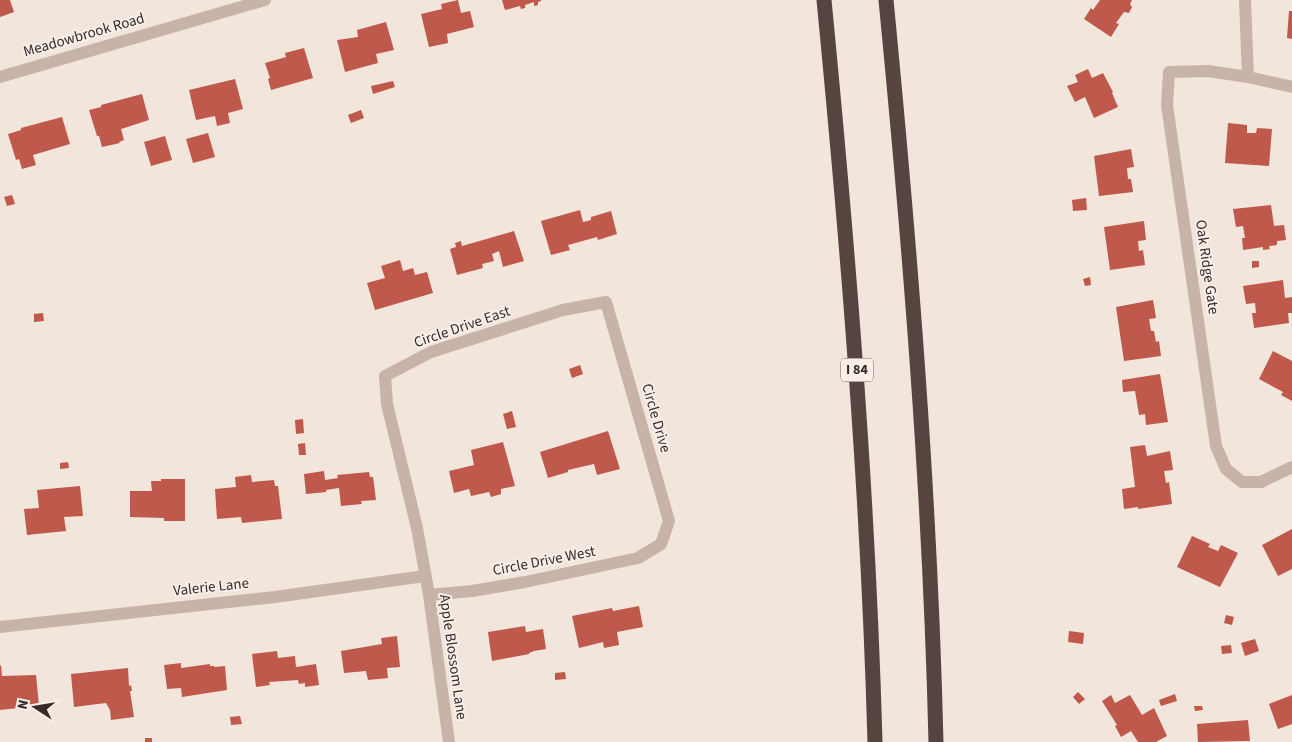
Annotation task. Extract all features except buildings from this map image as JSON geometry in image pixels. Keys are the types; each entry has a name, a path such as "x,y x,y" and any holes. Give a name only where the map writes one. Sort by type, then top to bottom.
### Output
{"highway":[{"name":"I 84","path":"824,0 839,150 857,370 875,742"},
{"path":"886,0 918,366 931,586 936,742"}],"street":[{"name":"Meadowbrook Road","path":"0,77 265,0"},
{"path":"1246,0 1248,77"},
{"name":"Oak Ridge Gate","path":"1292,87 1248,77 1208,71 1169,72 1167,105 1216,446 1226,469 1242,482 1261,482 1292,467"},
{"name":"Circle Drive","path":"606,302 669,521 661,544"},
{"name":"Circle Drive East","path":"425,576 417,528 386,404 385,376 432,352 563,310 606,302"},
{"name":"Circle Drive West","path":"429,595 472,591 525,582 638,558 661,544"},
{"name":"Apple Blossom Lane","path":"425,576 449,742"},
{"name":"Valerie Lane","path":"0,627 275,597 425,576"}]}
